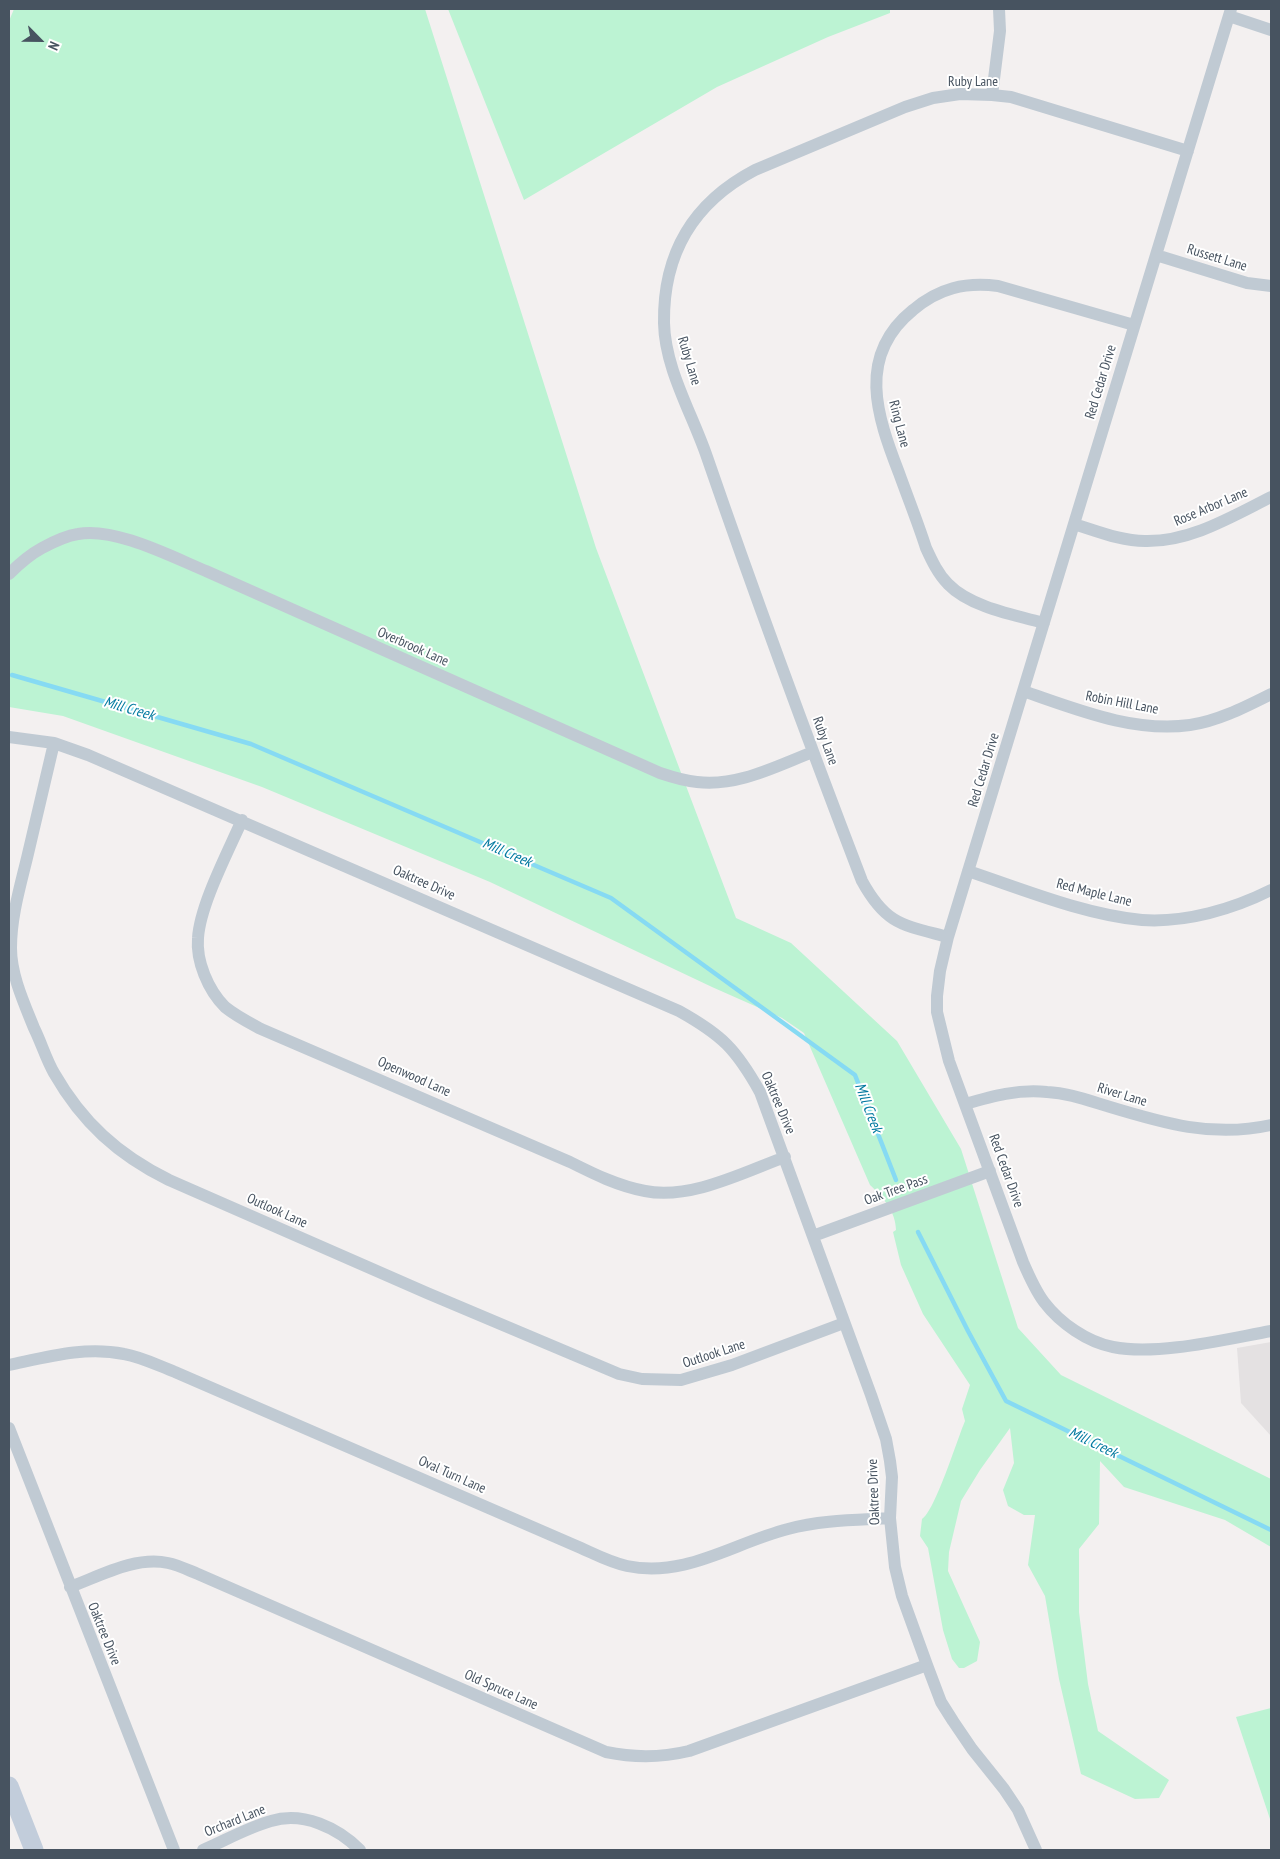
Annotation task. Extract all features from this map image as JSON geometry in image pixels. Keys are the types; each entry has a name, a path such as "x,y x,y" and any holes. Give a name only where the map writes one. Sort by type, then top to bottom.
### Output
{"main road":[{"path":"9,1786 34,1850"}],"street":[{"path":"992,95 1000,30 998,9"},
{"path":"1230,12 1271,30"},
{"name":"Red Cedar Drive","path":"1230,12 948,937 940,971 937,1012 949,1061 1023,1262 1034,1287 1044,1303 1056,1316 1096,1342 1113,1347 1138,1349 1161,1349 1271,1331"},
{"name":"Ruby Lane","path":"948,937 896,922 871,899 862,881 813,752 666,346 664,323 665,298 670,273 678,248 698,214 715,196 737,180 755,170 904,107 933,98 960,94 992,95 1011,98 1188,151"},
{"name":"Russett Lane","path":"1156,255 1247,283 1271,286"},
{"name":"Ring Lane","path":"1044,623 964,597 949,585 935,567 926,548 879,417 875,381 877,368 885,344 907,314 935,295 949,289 977,283 998,286 1134,325"},
{"name":"Rose Arbor Lane","path":"1074,524 1119,537 1143,541 1165,540 1182,537 1204,529 1271,497"},
{"name":"Overbrook Lane","path":"9,574 32,554 56,541 76,534 106,535 135,542 206,571 660,773 697,782 728,782 761,772 813,752"},
{"name":"Robin Hill Lane","path":"1023,691 1102,717 1139,725 1168,727 1191,725 1231,714 1271,694"},
{"name":"Oaktree Drive","path":"9,737 54,743 88,755 242,820 679,1010 722,1038 737,1053 760,1092 886,1439 892,1477 890,1518 894,1567 902,1596 927,1665 942,1702 953,1721 1018,1810 1036,1850"},
{"name":"Outlook Lane","path":"54,743 16,903 11,933 11,950 15,975 28,1012 58,1079 77,1110 96,1131 128,1156 148,1170 169,1180 427,1293 619,1374 642,1379 681,1380 732,1365 844,1323"},
{"name":"Openwood Lane","path":"242,820 210,893 201,920 198,938 202,969 209,985 224,1005 235,1015 269,1032 570,1162 606,1180 638,1190 668,1193 690,1191 785,1158"},
{"name":"Red Maple Lane","path":"968,871 1075,905 1115,916 1143,920 1197,915 1227,908 1271,890"},
{"name":"River Lane","path":"965,1104 1001,1094 1024,1091 1049,1092 1071,1096 1186,1128 1231,1131 1271,1125"},
{"name":"Oak Tree Pass","path":"812,1236 990,1171"},
{"name":"Oval Turn Lane","path":"9,1366 73,1352 100,1351 135,1356 626,1566 667,1568 688,1565 788,1529 820,1522 890,1518"},
{"name":"Oaktree Drive","path":"9,1428 174,1850"},
{"name":"Old Spruce Lane","path":"70,1587 138,1563 169,1563 606,1752 626,1757 648,1758 669,1756 689,1751 927,1665"},
{"name":"Orchard Lane","path":"203,1850 272,1820 290,1819 308,1820 325,1826 341,1834 360,1850"}],"shaded area":[{"path":"1271,1342 1271,1436 1241,1403 1237,1348"}],"green space":[{"path":"14,9 425,9 596,548 736,918 791,943 897,1041 961,1149 1018,1328 1061,1375 1271,1479 1271,1547 1225,1520 1124,1487 1100,1461 1099,1524 1079,1549 1079,1612 1088,1684 1098,1731 1169,1780 1159,1798 1135,1799 1081,1774 1059,1679 1045,1596 1028,1565 1035,1515 1024,1515 1008,1506 1003,1490 1014,1463 1010,1428 980,1470 961,1501 949,1552 948,1571 980,1642 977,1661 964,1668 959,1668 952,1659 943,1630 928,1548 920,1536 922,1519 933,1503 965,1421 962,1409 970,1385 923,1314 901,1265 893,1232 896,1230 894,1217 884,1200 870,1185 804,1033 782,1018 490,882 262,787 63,716 9,707 9,21"},
{"path":"448,9 890,9 890,13 828,37 717,87 524,200"},
{"path":"1271,1708 1271,1822 1236,1717"}],"waterway":[{"name":"Mill Creek","path":"12,675 251,744 611,898 855,1075 896,1180"},
{"name":"Mill Creek","path":"918,1232 1006,1401 1271,1530"}]}
